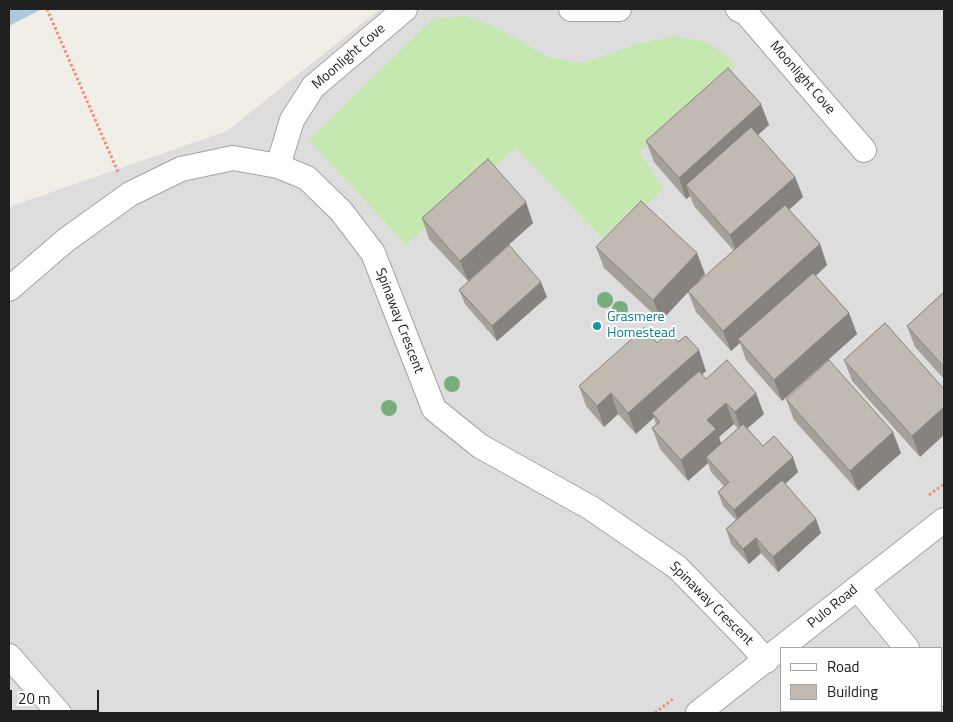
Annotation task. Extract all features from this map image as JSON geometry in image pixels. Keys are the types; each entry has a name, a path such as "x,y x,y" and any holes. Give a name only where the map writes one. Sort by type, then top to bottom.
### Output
{"street":[{"name":"Moonlight Cove","path":"278,166 292,120 313,87 405,9"},
{"path":"571,9 619,9"},
{"name":"Moonlight Cove","path":"738,9 746,13 864,150"},
{"name":"Spinaway Crescent","path":"9,289 66,240 130,194 180,169 233,158 278,166 307,178 341,211 372,253 434,409 480,446 591,508 677,567 766,661"},
{"name":"Pulo Road","path":"783,647 944,520"},
{"path":"857,588 906,647"},
{"name":"Pulo Road","path":"698,713 780,650"},
{"path":"9,656 59,713"}],"path":[{"path":"48,9 117,169 130,194"}],"shaded area":[{"path":"380,9 944,9 944,713 9,713 9,207 227,131"}],"green space":[{"path":"467,16 502,30 547,57 582,63 641,43 675,36 704,41 726,55 736,66 640,152 663,189 607,243 516,148 406,245 309,140 433,19"}],"water":[{"path":"9,9 42,9 9,26"}],"building":[{"path":"728,68 761,104 679,178 646,141"},
{"path":"751,127 795,177 730,235 686,185"},
{"path":"488,159 526,202 460,261 422,218"},
{"path":"641,201 697,253 653,300 596,247"},
{"path":"785,205 820,244 723,331 688,291"},
{"path":"509,245 541,282 492,326 459,290"},
{"path":"813,273 849,313 774,380 738,339"},
{"path":"944,292 944,367 907,326"},
{"path":"885,323 944,389 944,407 912,436 844,360"},
{"path":"644,328 657,343 669,332 678,342 686,336 699,350 628,413 611,393 597,406 579,386"},
{"path":"727,360 756,393 735,412 726,403 707,420 716,429 681,460 652,428 660,422 652,413 699,371 706,379"},
{"path":"829,360 893,432 850,471 786,399"},
{"path":"743,424 763,446 774,436 793,457 734,510 718,492 729,482 706,457"},
{"path":"782,480 816,519 773,557 756,538 743,549 726,529"}],"place":[{"name":"Grasmere Homestead","path":"597,326"}]}
